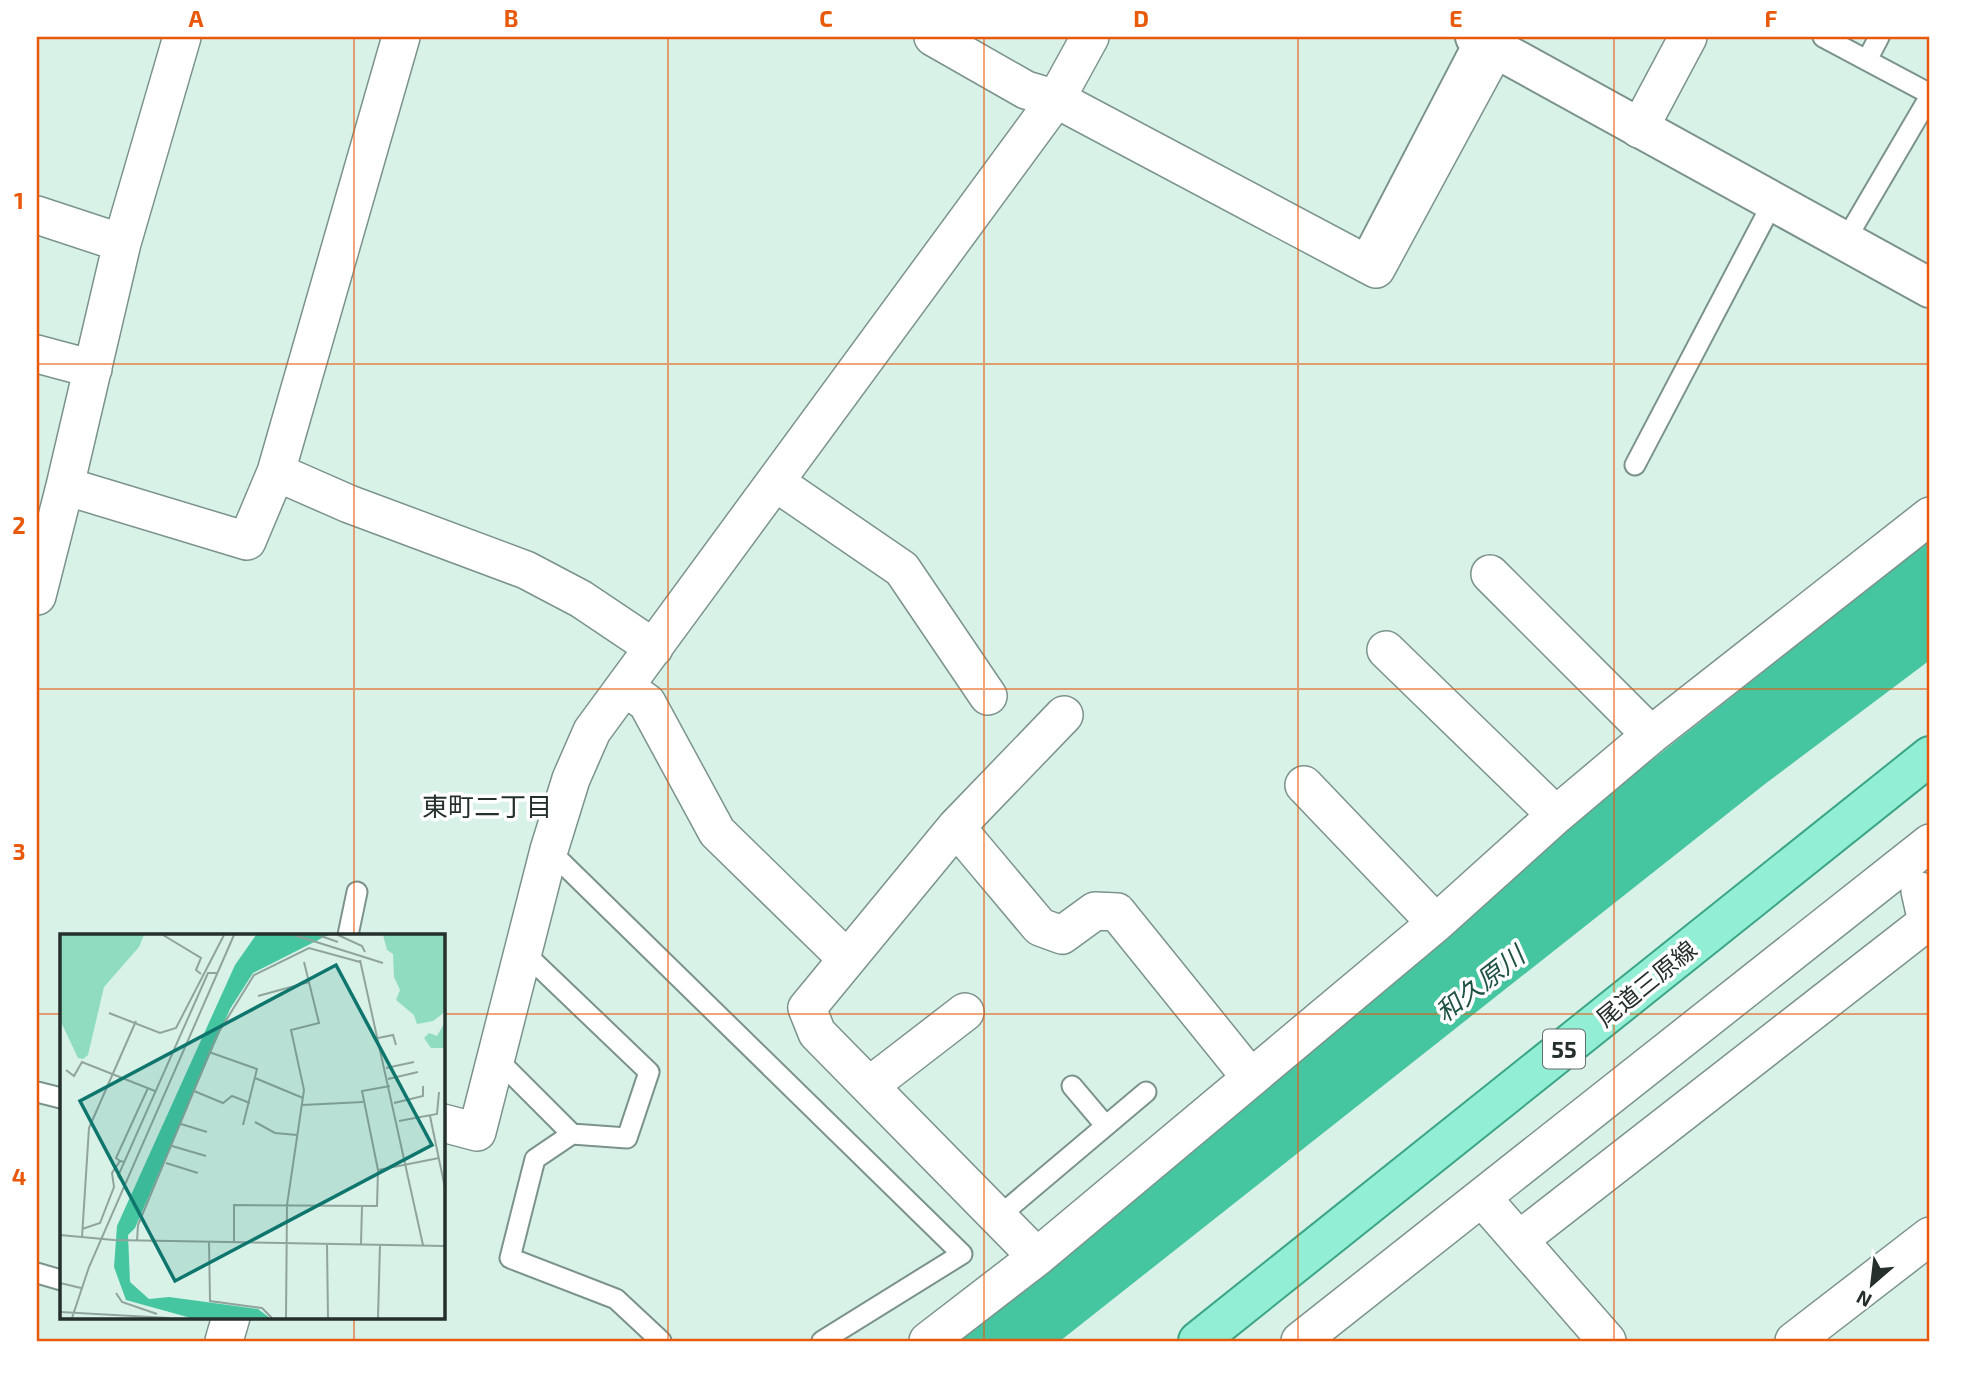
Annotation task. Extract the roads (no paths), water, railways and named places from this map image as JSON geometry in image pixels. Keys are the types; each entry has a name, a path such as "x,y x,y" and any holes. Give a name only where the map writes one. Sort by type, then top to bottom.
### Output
{"main road":[{"name":"尾道三原線","path":"1198,1341 1930,756"}],"street":[{"path":"37,597 45,529 65,486 122,243 182,37"},
{"path":"65,486 247,541 276,472 401,37"},
{"path":"933,37 1026,90 1056,99 1376,269 1482,41 1930,288"},
{"path":"444,1123 477,1132 549,850 571,779 592,731 1056,99 1090,37"},
{"path":"1639,128 1688,37"},
{"path":"37,215 122,243"},
{"path":"37,354 93,369"},
{"path":"276,472 349,504 526,570 581,599 654,648"},
{"path":"775,482 902,569 988,696"},
{"path":"929,1341 1037,1257 1436,923 1556,815 1651,735 1930,516"},
{"path":"1490,574 1651,735"},
{"path":"1386,650 1556,815"},
{"path":"625,687 647,703 717,832 847,959"},
{"path":"1037,1257 817,1033 807,1008 956,827 1064,715"},
{"path":"1304,785 1436,923"},
{"path":"956,827 1040,927 1062,935 1095,911 1117,912 1251,1078"},
{"path":"1300,1341 1483,1199 1914,883 1930,843"},
{"path":"1519,1240 1927,922 1914,883"},
{"path":"869,1086 965,1012"},
{"path":"1483,1199 1607,1341"},
{"path":"1794,1341 1930,1236"}],"lane":[{"path":"1823,37 1930,95 1845,241"},
{"path":"1867,60 1879,37"},
{"path":"1635,465 1773,202"},
{"path":"549,850 962,1254 822,1341"},
{"path":"348,934 357,892"},
{"path":"521,960 533,961 649,1072 626,1138 572,1134 535,1159 510,1258 616,1299 661,1341"},
{"path":"496,1058 572,1134"},
{"path":"1072,1086 1105,1125"},
{"path":"37,1092 60,1098"},
{"path":"998,1217 1146,1092"},
{"path":"37,1273 60,1280"}],"water":[{"name":"和久原川","path":"1930,540 1930,660 1765,784 1060,1341 918,1341"}],"district":[{"name":"東町二丁目","path":"487,805"}]}
